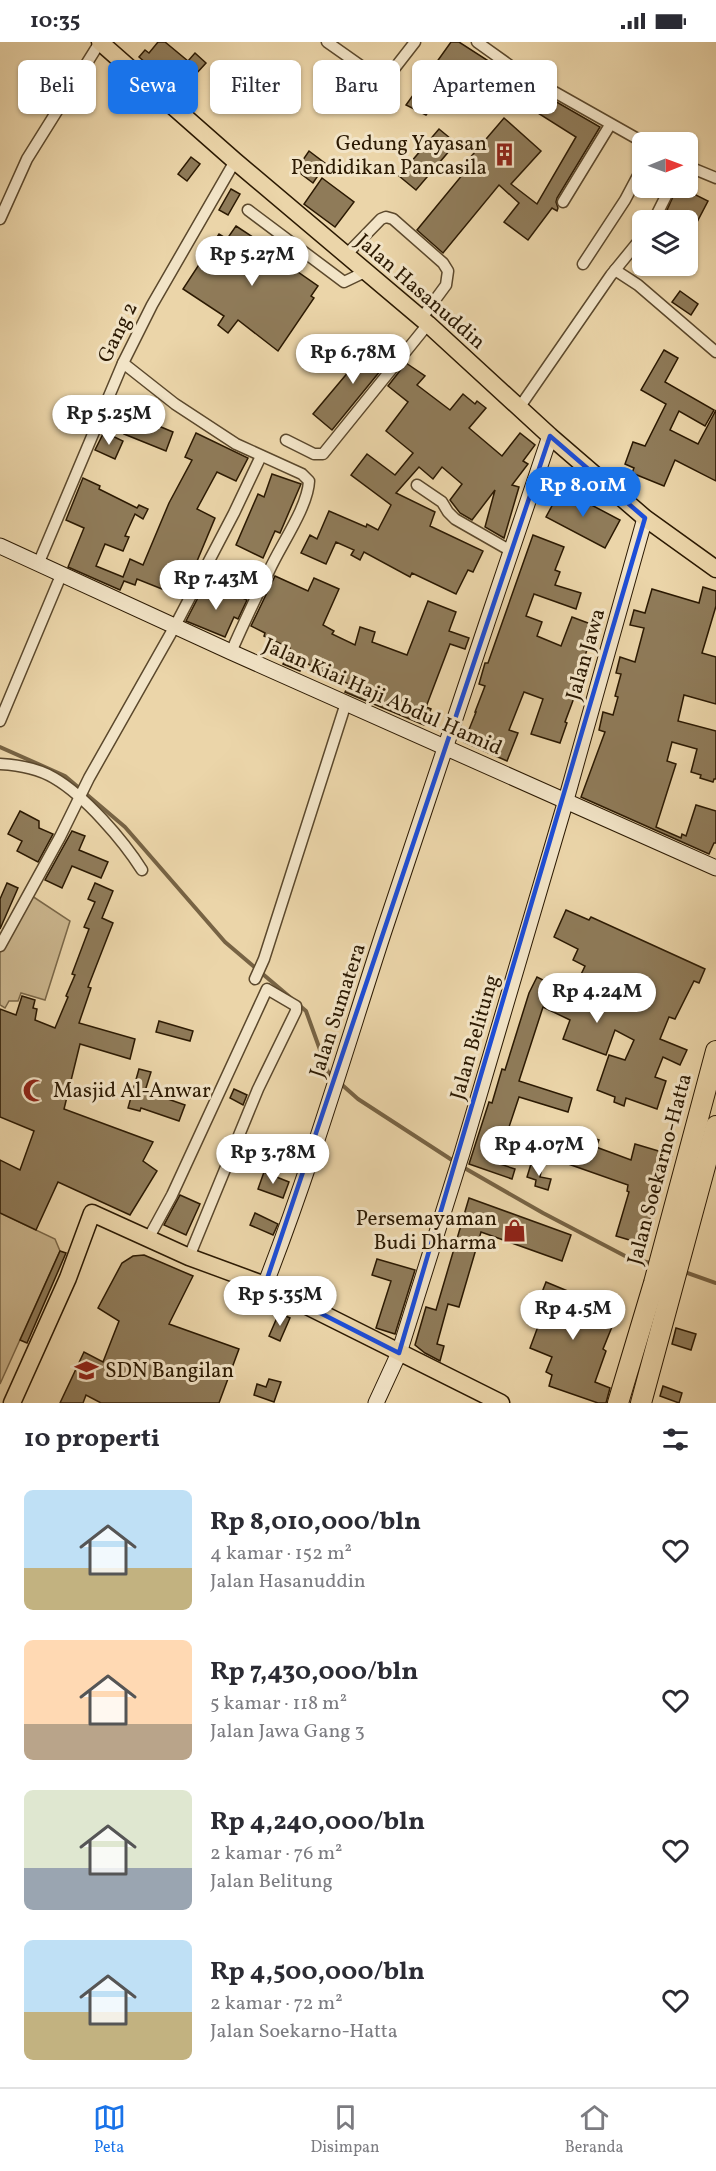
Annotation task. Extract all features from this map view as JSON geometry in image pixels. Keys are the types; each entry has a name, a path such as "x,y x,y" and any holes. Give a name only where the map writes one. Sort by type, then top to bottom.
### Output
{"highway":[{"name":"Jalan Soekarno-Hatta","path":"641,1403 663,1286 716,1051"},
{"name":"Jalan Soekarno-Hatta","path":"675,1240 716,1126"},
{"name":"Jalan Soekarno-Hatta","path":"618,1403 663,1286"}],"main road":[{"name":"Jalan Hasanuddin","path":"100,42 235,161 424,321 550,436 645,518 716,569"},
{"path":"12,1403 68,1278 92,1213 189,1257 265,1285 501,1403"}],"street":[{"path":"0,219 27,159 100,42"},
{"path":"327,42 381,80 387,78 415,42"},
{"path":"477,42 519,72 632,136"},
{"path":"563,202 610,125"},
{"name":"Gang 2","path":"39,562 123,363 152,305 235,161"},
{"path":"698,171 716,178"},
{"path":"583,264 632,188"},
{"path":"248,210 344,282 364,272"},
{"path":"286,440 314,454 326,452 424,321 446,285 448,272 443,262 393,219 386,217 381,219 346,255"},
{"path":"519,408 615,270 632,249"},
{"path":"615,270 638,285 716,352"},
{"path":"123,363 204,424 236,444 302,474 309,481 309,489 231,652"},
{"name":"Jalan Sumatera","path":"265,1285 333,1093 445,746 550,436"},
{"path":"0,946 60,837 79,795 175,626 261,456"},
{"path":"417,485 442,502 455,519 511,551"},
{"name":"Jalan Jawa","path":"566,800 645,518"},
{"name":"Jalan Kiai Haji Abdul Hamid","path":"0,546 231,652 716,868"},
{"path":"0,721 62,573"},
{"path":"256,977 264,959 346,703"},
{"path":"0,764 42,772 79,795 115,834 142,870"},
{"name":"Jalan Belitung","path":"376,1403 399,1353 462,1153 566,800"},
{"path":"148,1239 172,1195 267,989 296,1006 296,1011 258,1089 189,1257"}],"highlighted area":[{"path":"550,436 645,518 399,1353 265,1285"}],"shaded area":[{"path":"29,894 70,921 45,1000 21,993 18,1001 9,1001 5,1008 0,1005 0,946"},
{"path":"0,1213 55,1239 60,1251 0,1384"}],"building":[{"path":"158,42 165,42 187,60 142,60 139,57 145,50 149,53"},
{"path":"451,42 459,42 487,60 438,60"},
{"path":"195,53 206,63 198,72 198,60 189,60"},
{"path":"412,97 412,108 406,105"},
{"path":"557,102 600,127 557,198 557,211 552,208 528,240 504,222 519,203 499,185 443,253 417,230 473,162 469,159 504,118 541,151 511,184 537,204 576,137 540,114 557,114"},
{"path":"439,129 456,143 416,190 399,176"},
{"path":"309,151 326,164 313,183 296,170"},
{"path":"191,157 200,164 187,181 178,174"},
{"path":"322,178 354,202 335,227 304,204"},
{"path":"231,189 240,194 228,215 219,210"},
{"path":"698,196 708,201 698,220 698,210 667,210 672,198 698,198"},
{"path":"236,226 265,245 267,243 291,260 288,265 318,286 311,296 314,298 278,351 238,320 228,333 218,325 224,316 183,289 219,234 227,239"},
{"path":"680,291 698,304 691,315 672,302"},
{"path":"376,339 394,354 332,430 313,414"},
{"path":"664,350 678,358 665,382 714,410 705,426 679,411 670,430 698,444 716,410 716,481 675,460 664,486 632,473 634,468 625,464 633,442 645,446 666,404 641,390"},
{"path":"406,363 425,376 417,385 450,410 463,394 475,404 477,401 486,408 469,428 502,456 520,433 535,445 523,461 528,464 512,485 519,487 504,538 485,527 495,490 472,520 460,513 450,500 462,484 442,467 433,479 419,467 396,493 435,512 430,526 483,551 473,572 468,570 456,594 412,573 410,577 364,552 360,560 351,555 354,550 336,542 326,564 301,553 310,535 317,539 329,511 378,530 391,505 351,475 367,454 395,475 413,453 386,431 408,402 388,386"},
{"path":"134,410 151,417 149,422 173,432 166,451 124,434"},
{"path":"104,432 123,441 115,459 95,450"},
{"path":"196,433 248,458 236,481 217,472 197,509 215,518 182,597 137,579 135,585 124,581 120,590 68,567 84,528 66,520 83,478 100,486 99,489 137,508 139,505 148,509 143,519 135,514 125,536 129,537 123,551 105,544 96,566 123,577 130,559 143,565 169,503 192,460 185,457"},
{"path":"272,474 301,484 280,533 275,531 263,558 236,545 258,494 264,497"},
{"path":"561,489 620,520 605,548 546,517"},
{"path":"533,535 564,547 555,570 560,572 555,585 581,593 576,609 534,594 526,616 542,622 537,636 561,646 572,617 596,626 574,685 578,687 560,743 531,734 543,699 524,692 509,730 518,733 507,761 464,742 485,686 479,684 485,663 488,663"},
{"path":"275,576 308,591 314,578 339,589 323,625 334,631 332,634 355,645 360,627 375,632 372,642 407,655 428,601 456,612 449,631 469,638 465,649 450,644 426,707 431,709 424,725 345,692 349,684 304,662 300,671 283,664 290,648 264,636 265,633 251,626"},
{"path":"204,586 223,594 225,590 247,600 238,619 234,617 225,637 186,621"},
{"path":"703,587 716,591 716,606 702,653 716,657 716,704 684,695 678,721 716,731 716,779 713,782 691,772 697,749 672,742 667,761 676,764 656,827 681,838 682,834 686,836 696,805 716,811 716,843 709,854 581,797 605,732 599,730 603,712 613,715 621,674 616,673 620,657 635,662 644,628 630,625 634,610 645,613 652,589 699,603"},
{"path":"20,811 39,821 39,828 53,834 38,862 17,851 22,841 8,834"},
{"path":"72,831 85,836 79,850 108,862 101,878 72,866 62,888 45,880"},
{"path":"7,883 18,888 0,929 0,899"},
{"path":"95,883 113,891 102,918 113,923 88,987 91,988 79,1023 135,1039 130,1059 80,1044 64,1109 153,1142 143,1161 157,1171 130,1215 58,1182 36,1230 0,1213 0,1160 20,1170 34,1131 0,1117 0,1009 16,1015 22,996 35,1000 33,1008 37,1009 35,1020 55,1028 68,997 66,996 75,975 72,974 89,929 84,927 95,902 88,899"},
{"path":"566,910 589,920 591,917 705,969 699,983 694,981 675,1019 669,1017 660,1039 687,1050 680,1065 663,1057 655,1077 666,1081 657,1109 626,1098 624,1106 614,1102 615,1097 597,1090 609,1055 625,1060 634,1040 615,1030 606,1055 563,1039 570,1020 543,1007 519,1081 572,1098 568,1112 519,1097 497,1163 515,1169 512,1179 469,1164 489,1102 492,1103 502,1069 505,1070 529,993 537,977 559,988 563,981 575,987 585,966 573,960 578,949 554,937"},
{"path":"159,1021 193,1031 190,1041 156,1032"},
{"path":"139,1069 151,1072 145,1091 185,1105 179,1121 141,1108 140,1111 128,1108"},
{"path":"234,1089 247,1095 243,1105 230,1098"},
{"path":"564,1128 599,1140 596,1147 631,1160 635,1144 672,1155 664,1182 661,1181 643,1244 616,1236 629,1192 627,1191 628,1185 554,1159"},
{"path":"531,1164 542,1167 540,1177 551,1179 548,1190 535,1186 536,1180 527,1177"},
{"path":"264,1172 289,1182 283,1198 258,1189"},
{"path":"180,1195 200,1204 186,1235 164,1225"},
{"path":"469,1198 571,1235 562,1261 481,1232 459,1307 448,1304 437,1344 444,1346 440,1361 415,1345 426,1307 436,1310"},
{"path":"255,1213 278,1224 273,1235 250,1225"},
{"path":"60,1251 66,1253 27,1343 20,1340"},
{"path":"144,1255 193,1276 169,1324 239,1349 219,1403 101,1403 86,1395 83,1403 60,1403 84,1352 103,1362 119,1321 98,1308 122,1263 133,1256"},
{"path":"377,1259 415,1270 395,1334 376,1328 391,1281 372,1275"},
{"path":"546,1282 618,1312 603,1349 606,1351 595,1382 610,1388 606,1403 598,1403 549,1386 552,1375 546,1372 552,1357 530,1348 540,1321 532,1318"},
{"path":"279,1313 290,1318 280,1341 269,1336"},
{"path":"676,1328 696,1334 691,1350 672,1344"},
{"path":"269,1379 281,1382 274,1402 254,1395 257,1384 266,1387"},
{"path":"663,1386 682,1393 679,1403 660,1396"}],"waterway":[{"path":"0,747 65,776 125,827 225,942 291,998"},
{"path":"299,1005 306,1011 328,1072 332,1076"},
{"path":"340,1083 358,1099 455,1162"},
{"path":"461,1166 627,1257 654,1264"},
{"path":"682,1271 716,1283"}],"place":[{"name":"Gedung Yayasan Pendidikan Pancasila","path":"505,155"},
{"name":"Masjid Al-Anwar","path":"35,1090"},
{"name":"Persemayaman Budi Dharma","path":"515,1230"},
{"name":"SDN Bangilan","path":"87,1370"}]}
